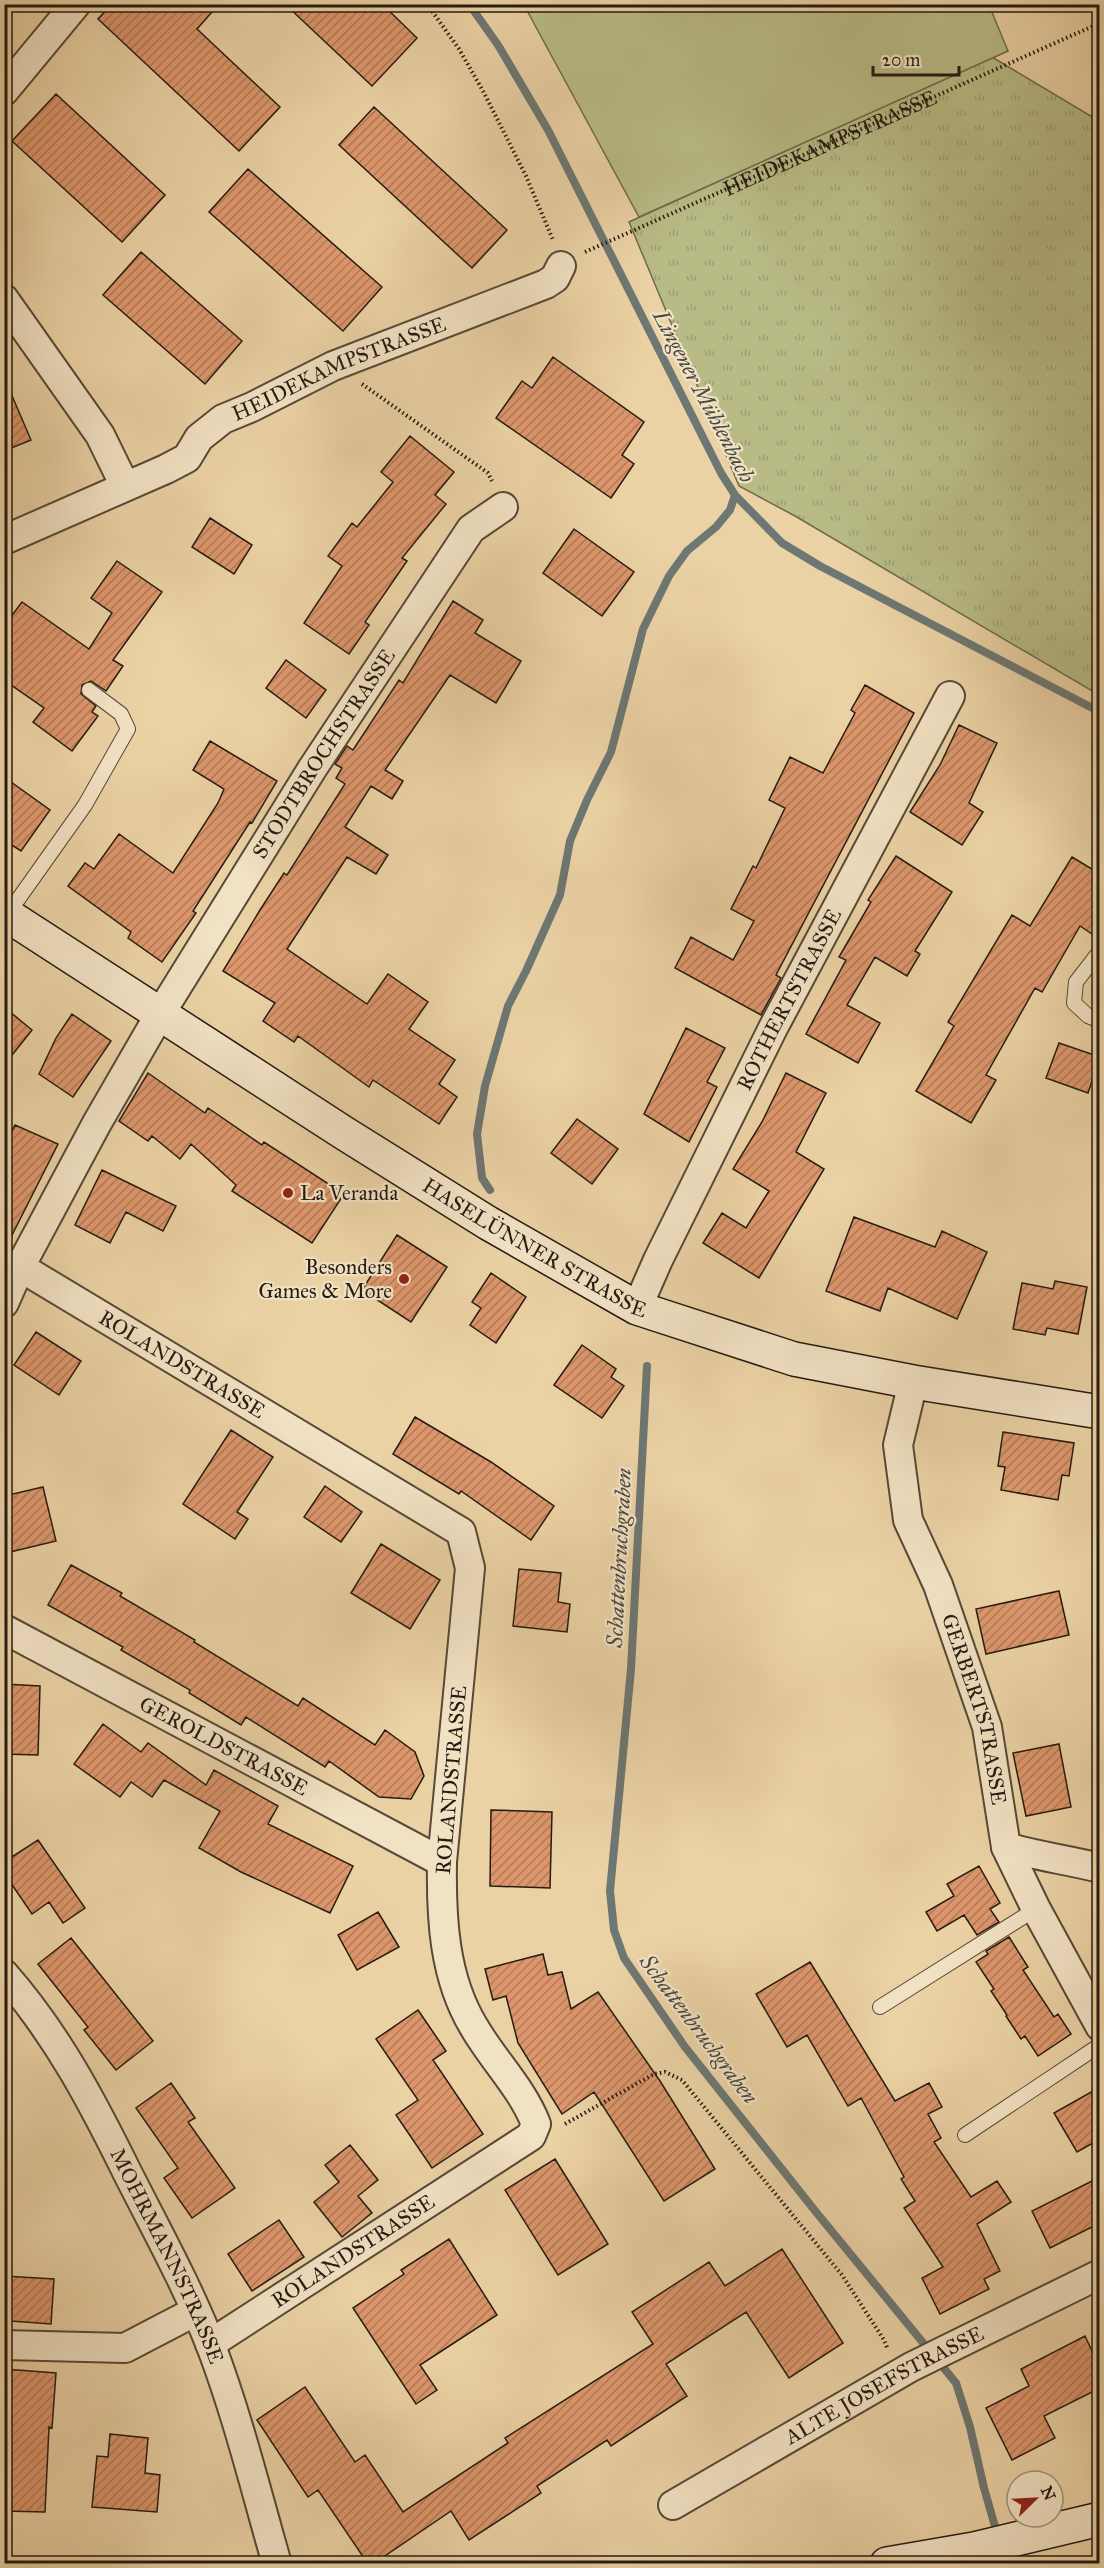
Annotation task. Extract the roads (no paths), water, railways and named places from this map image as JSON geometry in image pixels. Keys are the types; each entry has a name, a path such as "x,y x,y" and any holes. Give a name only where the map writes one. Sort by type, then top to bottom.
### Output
{"street":[{"path":"4,91 76,4"},
{"name":"HEIDEKAMPSTRASSE","path":"4,540 187,458 198,438 223,419 333,366 546,284 555,278 561,266"},
{"path":"4,299 100,435 125,486"},
{"name":"STODTBROCHSTRASSE","path":"160,1014 312,769 471,529 503,507"},
{"name":"ROTHERTSTRASSE","path":"637,1308 658,1260 773,1028 950,696"},
{"name":"HASELÜNNER STRASSE","path":"6,914 488,1223 637,1308 794,1359 913,1382 1100,1412"},
{"path":"4,1304 20,1267 97,1123 160,1014"},
{"name":"ROLANDSTRASSE","path":"20,1267 461,1532 470,1569 442,1862 441,1908 453,1982 473,2026 529,2107 536,2124 531,2136 210,2344"},
{"name":"GERBERTSTRASSE","path":"913,1382 897,1445 908,1520 938,1585 987,1727 1006,1847 1036,1909 1100,2026"},
{"name":"GEROLDSTRASSE","path":"4,1629 442,1862"},
{"path":"1006,1847 1100,1868"},
{"name":"MOHRMANNSTRASSE","path":"4,1974 28,2001 60,2048 96,2109 196,2311 223,2379 277,2564"},
{"name":"ALTE JOSEFSTRASSE","path":"674,2505 905,2372 1100,2274"},
{"path":"4,2345 125,2348 196,2311"},
{"path":"887,2564 974,2549 1100,2519"}],"lane":[{"path":"6,914 85,805 128,729 121,714 89,690"},
{"path":"1100,951 1076,982 1074,1003 1088,1016 1100,1021"},
{"path":"880,2007 1036,1909"},
{"path":"964,2135 1100,2045"}],"waterway":[{"name":"Lingener Mühlenbach","path":"469,4 498,45 548,130 721,473 735,495 782,543 820,566 1100,712"},
{"path":"490,1190 482,1178 477,1134 485,1086 508,1006 560,895 570,841 611,752 643,629 669,576 687,551 716,527 730,510 735,495"},
{"name":"Schattenbruchgraben","path":"647,1366 631,1669 610,1891 614,1930 624,1958 685,2047 956,2383 970,2427 998,2537"}],"place":[{"name":"La Veranda","path":"288,1193"},
{"name":"Besonders Games & More","path":"404,1279"}]}
